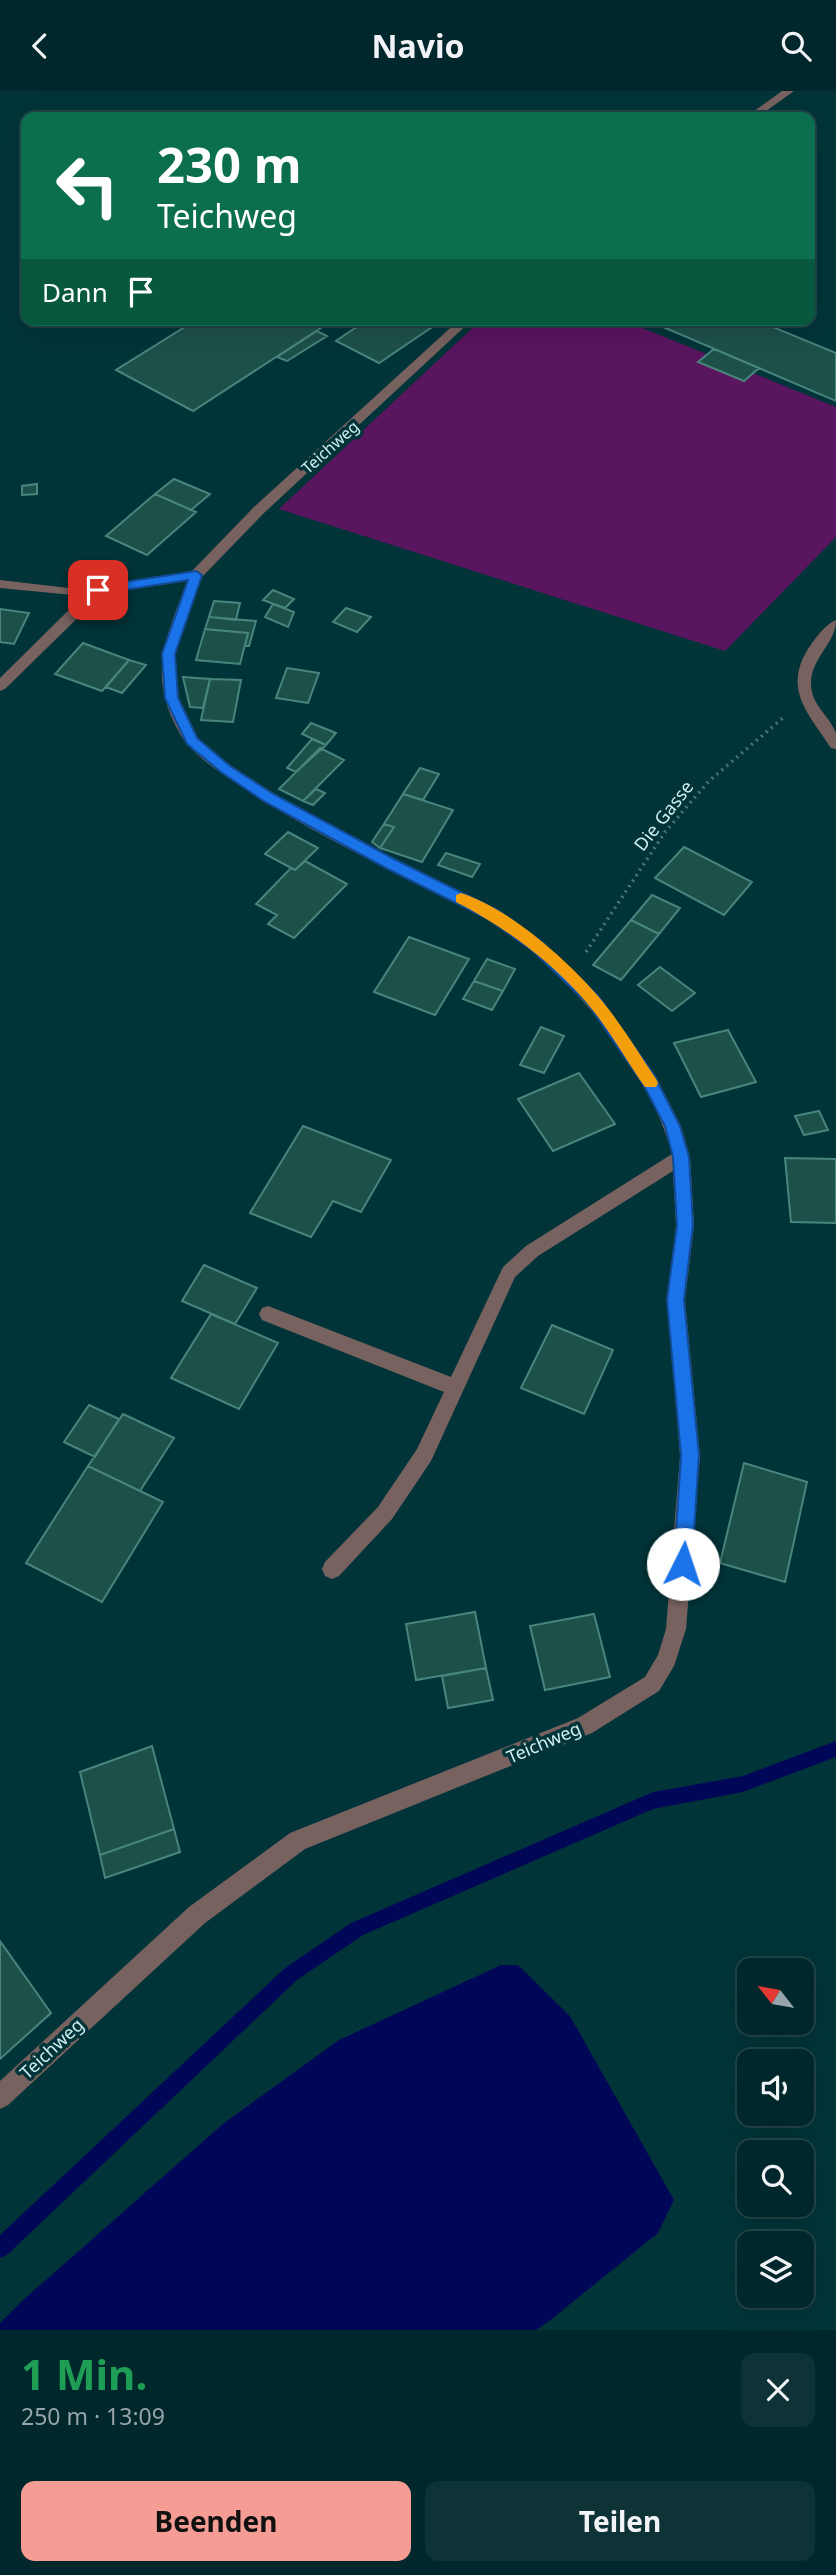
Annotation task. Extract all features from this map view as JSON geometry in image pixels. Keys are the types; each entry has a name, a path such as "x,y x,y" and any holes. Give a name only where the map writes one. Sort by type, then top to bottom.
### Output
{"street":[{"path":"758,112 789,91"},
{"name":"Teichweg","path":"0,2097 197,1915 298,1841 585,1726 652,1684 667,1659 676,1629 690,1455 676,1300 685,1225 681,1157 673,1126 649,1080 593,1000 538,947 494,915 389,863 270,798 225,769 192,741 172,698 169,654 196,575 259,510 459,326"},
{"path":"0,584 77,593 196,575"},
{"path":"0,686 98,590"},
{"path":"836,625 818,642 805,670 806,698 836,744"},
{"path":"332,1569 385,1513 425,1455 509,1272 532,1251 681,1157"},
{"path":"268,1314 456,1388"}],"path":[{"name":"Die Gasse","path":"569,975 665,832 709,781 806,698"}],"shaded area":[{"path":"475,326 638,326 836,407 836,537 725,651 279,509"},
{"path":"501,1965 518,1965 570,2016 674,2200 658,2233 548,2322 536,2330 0,2330 0,2323 22,2301 224,2123 339,2040"}],"building":[{"path":"186,326 324,326 193,411 116,370"},
{"path":"358,326 434,326 379,363 336,341"},
{"path":"661,326 771,326 836,353 836,401"},
{"path":"317,331 327,336 287,361 277,357"},
{"path":"714,349 759,368 744,381 698,362"},
{"path":"174,479 210,494 191,510 155,494"},
{"path":"37,484 37,494 22,495 22,486"},
{"path":"155,494 196,512 147,555 106,536"},
{"path":"273,590 294,599 285,608 263,600"},
{"path":"214,601 240,603 236,620 209,617"},
{"path":"273,604 294,612 288,627 265,617"},
{"path":"346,608 371,617 357,632 333,622"},
{"path":"0,609 29,613 14,644 0,642"},
{"path":"209,617 256,621 249,646 245,646 248,633 205,629"},
{"path":"205,629 248,633 240,664 196,660"},
{"path":"83,643 129,660 102,691 55,674"},
{"path":"129,660 146,665 122,693 106,687"},
{"path":"287,668 319,673 308,703 276,698"},
{"path":"183,677 210,679 203,708 190,707"},
{"path":"210,679 241,680 233,722 201,720"},
{"path":"311,723 336,733 326,745 302,734"},
{"path":"312,739 326,745 296,772 287,768"},
{"path":"320,748 344,760 303,801 279,789"},
{"path":"420,768 439,774 423,800 403,794"},
{"path":"316,789 325,793 313,805 303,801"},
{"path":"403,794 453,810 422,862 380,848 394,827 384,824"},
{"path":"384,824 394,827 380,848 372,842"},
{"path":"288,832 318,848 295,870 265,854"},
{"path":"684,847 752,882 724,915 655,878"},
{"path":"446,853 480,864 472,877 438,865"},
{"path":"305,861 347,884 294,938 268,924 277,915 256,904 291,868 295,870"},
{"path":"652,895 680,908 659,934 631,920"},
{"path":"631,920 659,934 621,980 593,965"},
{"path":"409,937 469,959 435,1015 374,992"},
{"path":"487,959 515,969 503,991 474,981"},
{"path":"660,967 695,993 672,1011 638,985"},
{"path":"474,981 503,991 492,1010 463,999"},
{"path":"541,1027 564,1036 544,1073 520,1065"},
{"path":"728,1030 756,1082 701,1097 674,1043"},
{"path":"579,1073 615,1124 553,1151 518,1099"},
{"path":"819,1111 828,1130 804,1135 795,1116"},
{"path":"303,1126 391,1160 361,1212 333,1201 311,1237 250,1213"},
{"path":"785,1158 836,1159 836,1223 791,1222"},
{"path":"204,1265 257,1288 235,1324 182,1301"},
{"path":"211,1314 278,1343 239,1409 171,1378"},
{"path":"552,1325 613,1350 584,1414 521,1388"},
{"path":"89,1405 119,1419 95,1457 64,1442"},
{"path":"123,1414 174,1438 140,1491 88,1466"},
{"path":"744,1463 807,1482 785,1582 720,1563"},
{"path":"88,1466 163,1502 102,1602 26,1563"},
{"path":"475,1612 486,1668 416,1680 406,1624"},
{"path":"594,1614 610,1677 545,1690 530,1626"},
{"path":"486,1668 493,1700 448,1708 442,1676"},
{"path":"152,1746 174,1829 100,1855 80,1772"},
{"path":"174,1829 180,1852 105,1878 100,1855"},
{"path":"0,1941 51,2013 0,2059"}],"waterway":[{"path":"0,2248 291,1974 357,1929 653,1801 743,1784 836,1749"}],"slow traffic":[{"path":"461,898 494,915 538,947 569,975 593,1000 651,1083"}],"route":[{"path":"98,590 196,575 169,654 172,698 192,741 225,769 270,798 389,863 494,915 538,947 593,1000 649,1080 673,1126 681,1157 685,1225 676,1300 690,1455 683,1564"}]}
